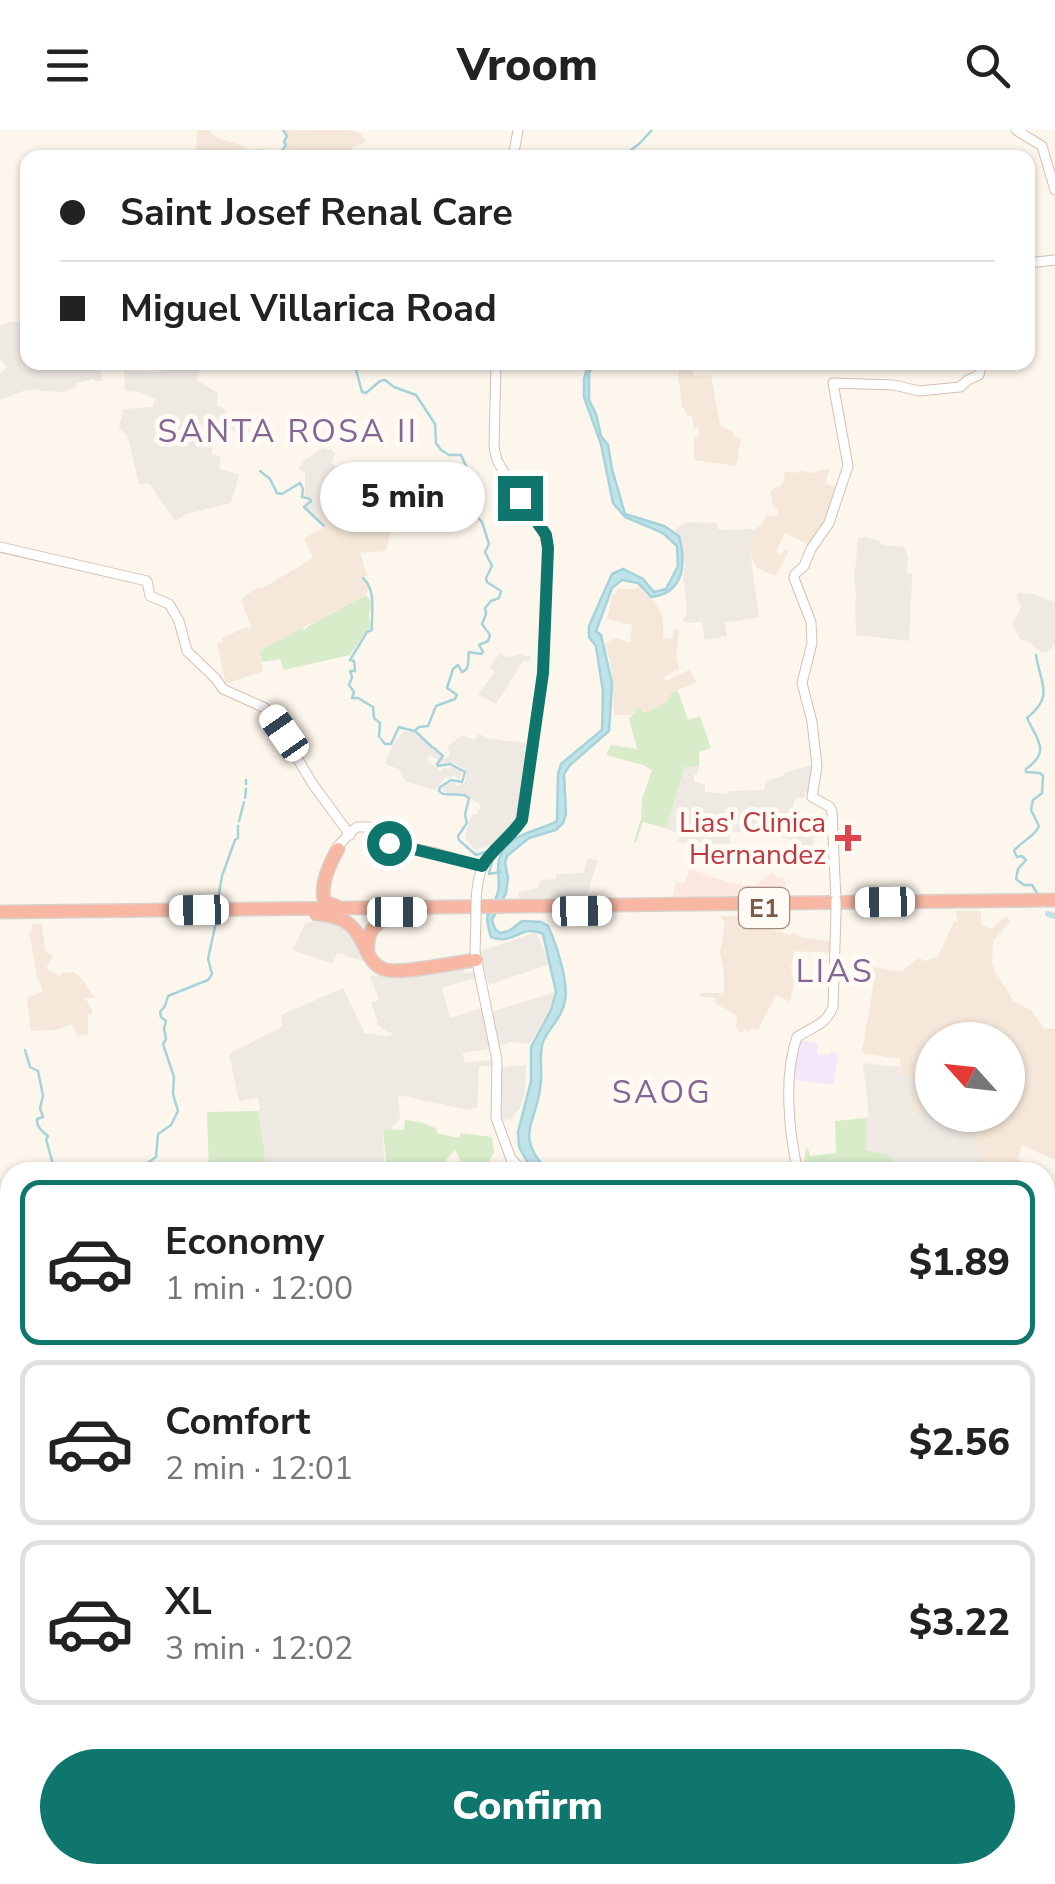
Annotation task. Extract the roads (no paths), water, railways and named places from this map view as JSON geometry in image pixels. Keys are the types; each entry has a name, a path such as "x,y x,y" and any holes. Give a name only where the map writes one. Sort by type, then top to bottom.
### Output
{"highway":[{"path":"292,909 315,902 337,848"},
{"path":"337,848 322,898 329,904 348,908"},
{"path":"658,905 676,898"},
{"path":"778,898 805,903"},
{"name":"E1","path":"504,909 1055,900"},
{"name":"E1","path":"0,914 308,914 1055,900"},
{"name":"E1","path":"0,914 348,908 478,910"},
{"path":"434,912 383,921 368,938 370,954 384,966 395,968 473,955"},
{"path":"308,914 336,917 348,923 359,934 373,962 387,970 473,955"}],"main road":[{"path":"1016,130 1042,146 1055,190"},
{"path":"496,370 497,460 510,486 546,535 548,548 543,673 522,820 483,862 473,955 496,1053 498,1126 514,1162"},
{"path":"796,1162 789,1077 796,1038 827,1020 833,1006 836,899 832,812 812,797 816,757 802,687 811,649 811,622 794,578 829,523 848,466 833,383 894,385 919,391 959,388 980,375 981,370"},
{"path":"0,547 147,581 150,596 169,604 179,621 187,652 223,690 270,712 312,783 350,833"},
{"path":"337,848 357,828 368,827 396,846 483,862"},
{"path":"836,899 1055,900"}],"water":[{"path":"587,370 590,370 589,400 608,445 625,514 664,526 679,536 682,566 677,583 662,594 651,597 638,583 622,580 612,588 596,631 601,635 612,683 609,731 564,774 563,823 556,830 529,838 507,856 505,863 506,893 492,920 495,929 500,933 509,931 522,921 548,926 566,993 563,1008 542,1046 539,1095 529,1137 541,1162 527,1162 519,1147 518,1132 531,1081 531,1047 556,992 543,934 529,931 506,939 491,937 487,916 498,892 499,860 515,839 557,821 561,764 602,730 603,691 589,626 612,574 623,569 643,579 654,592 666,589 678,566 677,546 663,533 625,517 613,503 601,444 584,397"}],"waterway":[{"path":"283,130 287,136 283,150"},
{"path":"631,150 652,130"},
{"path":"356,370 362,392 385,380 416,395 435,424 436,443 441,450 461,455 475,486 469,507 482,522 489,544 485,552 492,566 487,582 501,591 499,598 485,608 482,624 490,635 488,641 479,645 483,652 469,652 465,671 458,665 453,669 447,688 457,695 455,699 436,706 428,726 414,731 399,727 391,744 381,739"},
{"path":"260,471 270,479 277,493 300,483 302,497 311,501 304,507 324,526"},
{"path":"363,578 372,596 372,630 350,660 354,661 355,671 350,671 349,685 354,692 352,698 373,707 374,718 380,723 379,737"},
{"path":"1036,655 1043,696 1027,718 1040,750 1026,772 1043,776 1042,793 1033,800 1031,810 1039,826 1014,851 1026,860 1016,879 1032,885 1037,893"},
{"path":"416,732 432,747"},
{"path":"434,748 443,756 438,766 450,764 465,772 462,782 451,780 439,791 469,798 467,823 459,840 476,855 485,852 493,857 489,874 500,872"},
{"path":"245,798 246,789"},
{"path":"239,821 244,802"},
{"path":"217,905 222,876 238,838 238,826"},
{"path":"1048,914 1055,916"},
{"path":"149,1162 156,1157 158,1134 171,1125 178,1111 174,1077 163,1044 166,1021 160,1012 168,996 208,980 212,974 208,959 216,922"},
{"path":"25,1050 30,1067 38,1071 43,1117 37,1122 48,1136 52,1162"}],"place":[{"name":"Lias' Clinica Hernandez","path":"848,838"}],"district":[{"name":"SANTA ROSA II","path":"288,431"},
{"name":"LIAS","path":"835,971"},
{"name":"SAOG","path":"662,1092"}]}
